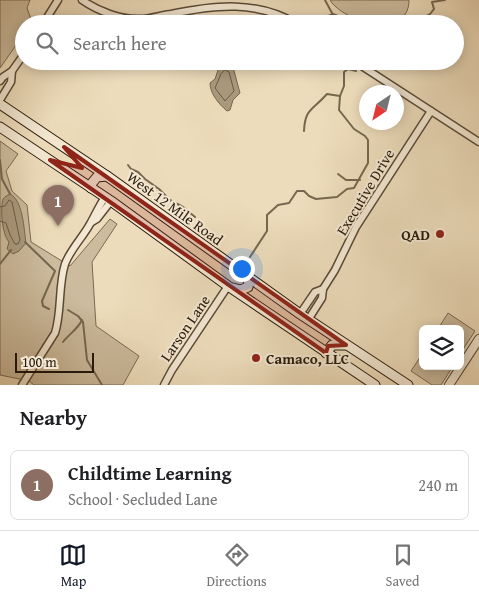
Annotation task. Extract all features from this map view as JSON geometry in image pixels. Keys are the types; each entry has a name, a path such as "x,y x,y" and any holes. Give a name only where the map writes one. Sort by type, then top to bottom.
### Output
{"main road":[{"name":"West 12 Mile Road","path":"0,104 107,176 308,320 408,385"},
{"name":"West 12 Mile Road","path":"0,127 108,199 228,286 375,385"},
{"path":"50,160 58,162 64,160 68,154 64,146"},
{"path":"91,188 92,183 97,177 107,176"},
{"path":"228,286 241,290 248,287 249,281 244,275"},
{"path":"326,353 332,345 346,345"}],"street":[{"path":"49,15 58,0"},
{"path":"82,0 106,12 117,15"},
{"path":"163,15 232,4 248,5 278,15"},
{"path":"0,81 15,67"},
{"path":"368,70 479,142"},
{"path":"0,100 11,82 12,71"},
{"name":"Executive Drive","path":"308,320 322,298 323,289 335,270 356,227 431,110"},
{"path":"22,385 55,334 58,326 66,263 92,222 97,209 108,199"},
{"name":"Larson Lane","path":"164,385 228,286"},
{"name":"Executive Drive","path":"300,314 314,292 323,289"},
{"path":"449,385 479,339"}],"highlighted area":[{"path":"64,147 346,345 328,346 326,353 50,160 82,168"}],"shaded area":[{"path":"0,0 30,0 27,8 30,15 15,15 15,47 0,68"},
{"path":"330,0 409,0 404,15 348,15 337,8"},
{"path":"0,141 18,154 6,171 12,191 27,205 31,242 70,266 110,219 117,224 92,262 96,326 139,356 123,385 34,385 29,381 0,375"},
{"path":"448,313 475,331 464,348 464,325 440,325"},
{"path":"419,359 419,370 450,370 441,385 432,385 411,371"}],"water":[{"path":"218,70 234,70 240,93 233,100 230,110 227,111 213,95 210,83 215,79"},
{"path":"10,194 18,202 26,243 19,251 13,254 7,249 9,242 3,228 2,215 3,199"}],"waterway":[{"path":"325,0 332,13"},
{"path":"428,15 434,9 432,2 445,0"},
{"path":"331,15 335,15"},
{"path":"250,257 267,231 267,215 278,205 289,203 297,191 304,191 316,199 337,197 347,189 354,188 368,163 368,140 354,129 339,110 340,96 344,86 344,72 347,70"},
{"path":"352,70 356,71"},
{"path":"304,131 308,113 327,94 340,96"},
{"path":"0,160 2,179 10,194"},
{"path":"128,165 170,200 183,207 195,217"},
{"path":"338,174 346,180 360,180"},
{"path":"25,242 55,271 42,301 43,306 49,309"},
{"path":"0,264 11,250"},
{"path":"68,310 78,316 83,322 87,360 102,385"},
{"path":"63,342 82,320"}],"place":[{"name":"Childtime Learning","path":"58,226"},
{"name":"QAD","path":"440,234"},
{"name":"Camaco, LLC","path":"256,358"}]}
